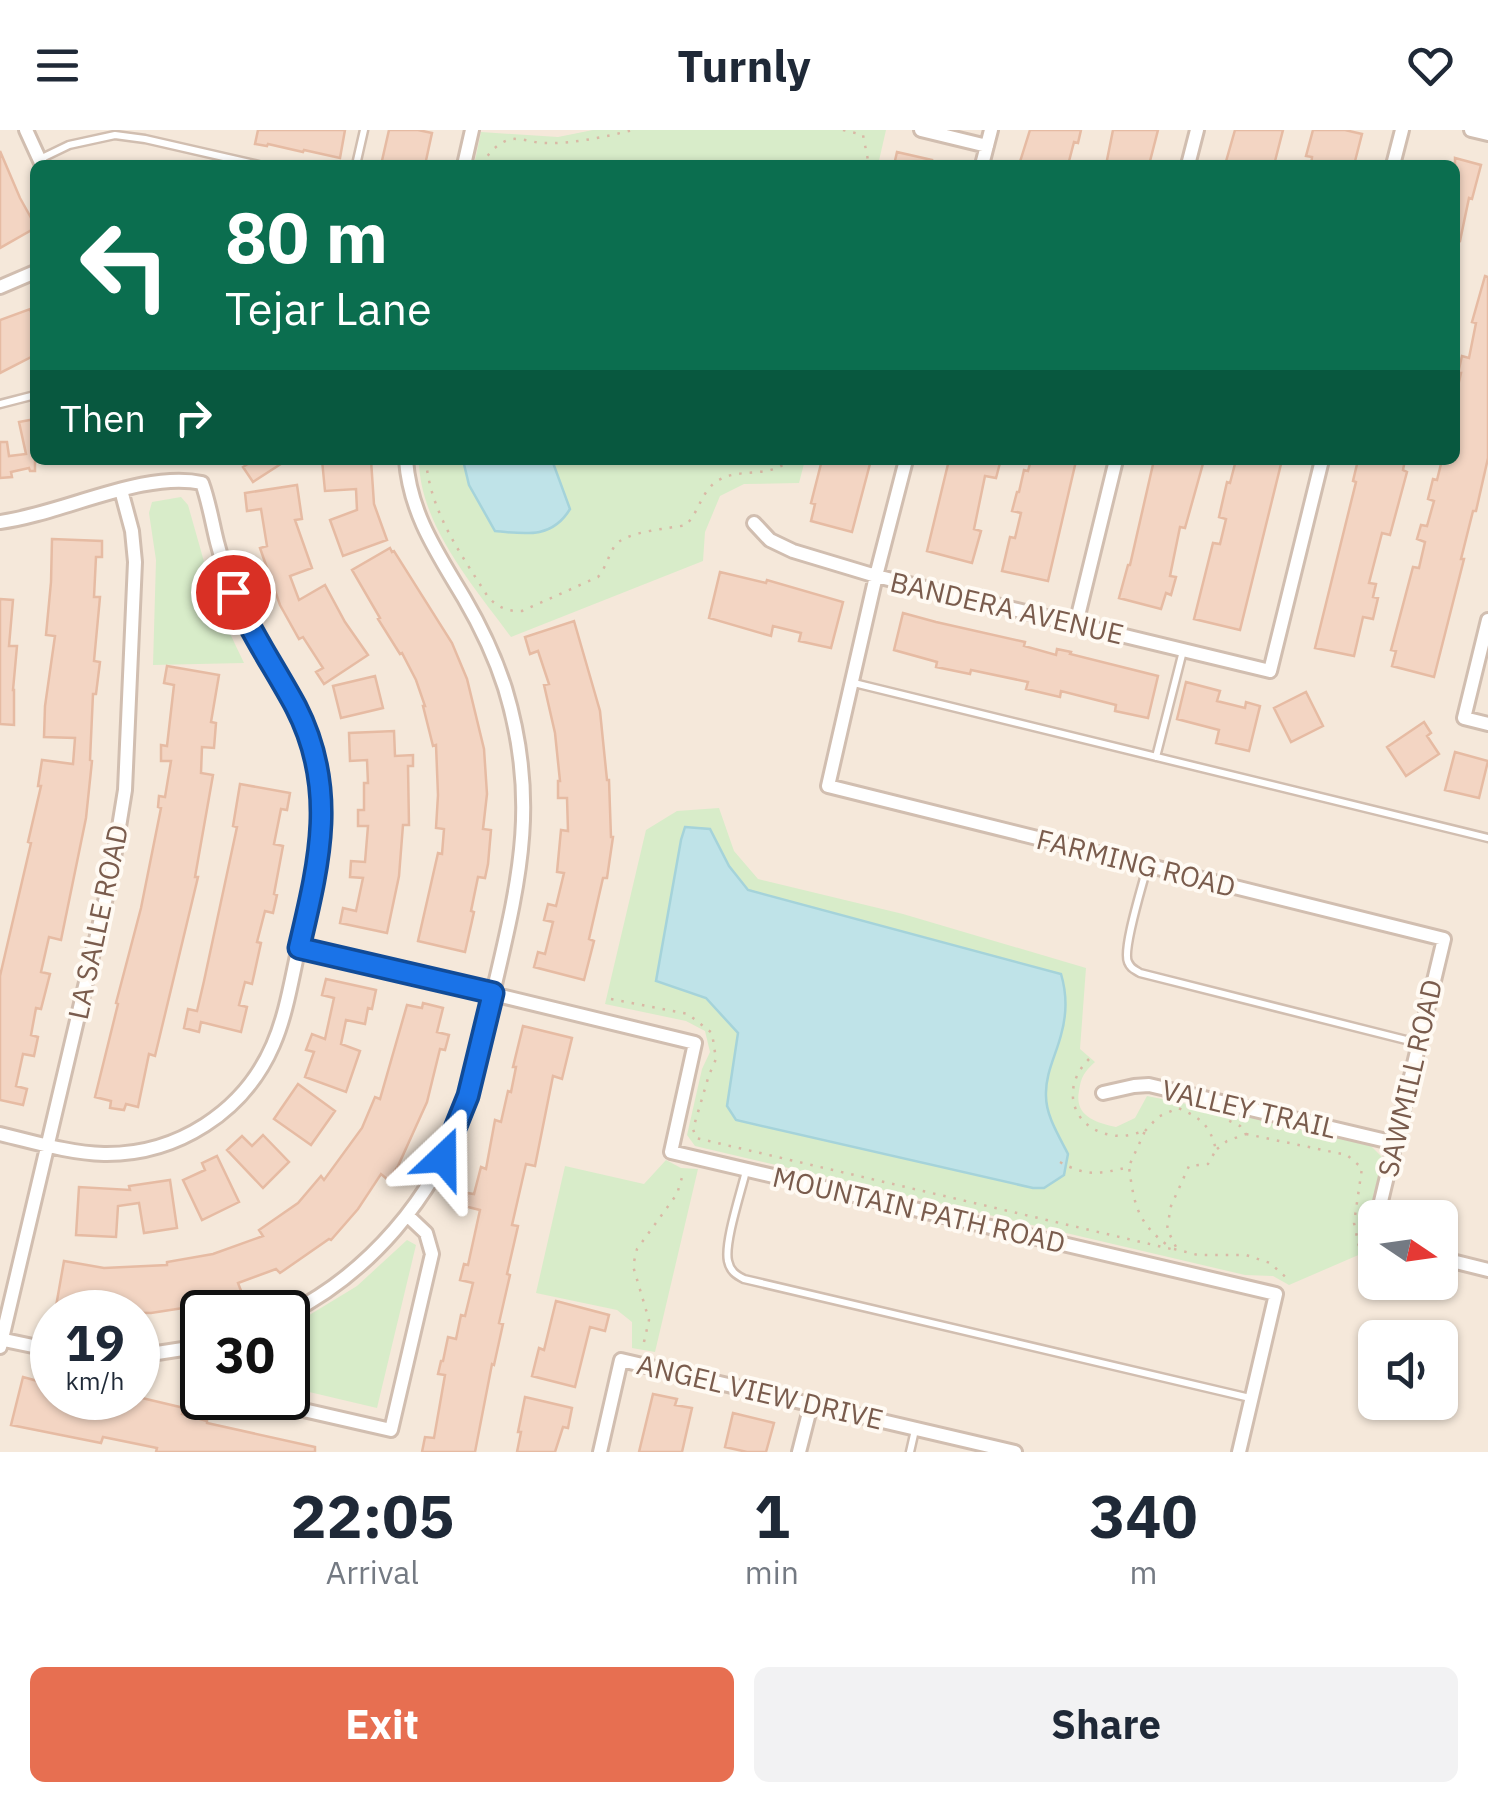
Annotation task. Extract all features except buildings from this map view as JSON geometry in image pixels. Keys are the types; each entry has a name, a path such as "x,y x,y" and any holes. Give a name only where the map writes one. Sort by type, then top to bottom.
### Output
{"street":[{"path":"26,130 40,160"},
{"path":"465,160 472,130"},
{"path":"921,130 987,146"},
{"path":"983,160 991,130"},
{"path":"1189,160 1197,130"},
{"path":"1395,160 1402,130"},
{"path":"1471,130 1488,134"},
{"path":"0,287 30,274"},
{"path":"310,1301 356,1268 407,1215 432,1178 457,1128 471,1085 522,859 523,784 504,686 486,640 419,519 407,465"},
{"path":"852,683 905,465"},
{"path":"1076,624 1115,465"},
{"name":"BANDERA AVENUE","path":"754,523 770,540 793,551 876,576 1270,671 1321,465"},
{"path":"0,522 45,514 121,490 185,479 202,483 233,592 252,634 296,708 316,761 322,798 322,836 316,873 283,1016 272,1049 254,1079 203,1127 171,1143 137,1152 102,1154 0,1134"},
{"name":"LA SALLE ROAD","path":"1,1342 122,818 135,562 121,490"},
{"path":"1488,620 1464,718 1488,724"},
{"name":"FARMING ROAD","path":"852,683 828,786 1444,939"},
{"name":"SAWMILL ROAD","path":"1381,1200 1444,939"},
{"path":"299,948 493,993"},
{"name":"MOUNTAIN PATH ROAD","path":"493,993 695,1043 671,1152 1276,1294 1252,1399"},
{"name":"VALLEY TRAIL","path":"1103,1093 1149,1085 1395,1143"},
{"path":"310,1412 390,1430 432,1254 426,1233 407,1215"},
{"path":"1458,1262 1488,1270"},
{"path":"1,1342 30,1347"},
{"name":"ANGEL VIEW DRIVE","path":"600,1452 621,1360 1015,1452"},
{"path":"1239,1452 1252,1399"},
{"path":"799,1452 810,1405"}],"lane":[{"path":"357,160 364,130"},
{"path":"44,160 69,145 115,136 237,160"},
{"path":"0,404 30,396"},
{"path":"1156,757 1183,650"},
{"path":"852,683 1488,838"},
{"path":"1148,866 1126,950 1132,969 1418,1043"},
{"path":"747,1170 727,1260 732,1272 744,1279 1252,1399"},
{"path":"910,1452 915,1429"}],"path":[{"path":"484,160 511,139 543,144 632,130"},
{"path":"844,130 864,136 868,160"},
{"path":"426,465 436,509 450,535 488,597 512,612 598,576 615,545 624,537 686,525 694,518 708,489 722,478 771,471 783,465"},
{"path":"612,999 688,1014 712,1032 716,1059 693,1129 696,1138 1198,1255 1246,1255 1270,1263 1290,1282"},
{"path":"1089,1058 1073,1082 1071,1098 1080,1118 1098,1132 1122,1136 1145,1131"},
{"path":"1178,1108 1198,1116 1212,1133 1216,1150"},
{"path":"1171,1249 1149,1231 1133,1200 1129,1168 1145,1131 1158,1116 1189,1108"},
{"path":"1222,1118 1240,1126 1246,1134"},
{"path":"1178,1250 1166,1229 1177,1190 1189,1166 1208,1164 1226,1141 1246,1134 1347,1155 1362,1168 1354,1222 1358,1241"},
{"path":"1060,1162 1079,1173 1129,1168"},
{"path":"644,1342 649,1320 633,1266 643,1237 668,1209 683,1174"}],"shaded area":[{"path":"0,130 1488,130 1488,1452 0,1452"}],"green space":[{"path":"593,130 886,130 879,160 475,160 481,132 558,137"},
{"path":"419,465 804,465 799,483 744,484 720,496 705,532 703,561 511,637 451,554 428,508"},
{"path":"181,497 188,505 216,604 244,663 153,665 156,560 149,513 152,502"},
{"path":"719,808 734,851 758,879 903,914 1086,968 1080,1049 1095,1062 1082,1078 1078,1100 1083,1112 1094,1120 1116,1127 1135,1118 1147,1096 1371,1146 1383,1158 1373,1200 1358,1200 1358,1255 1289,1285 1273,1276 1245,1275 695,1146 687,1135 702,1069 710,1052 705,1031 686,1021 605,1004 646,830 677,811"},
{"path":"666,1160 681,1168 698,1169 655,1352 632,1348 632,1322 617,1310 536,1293 565,1166 644,1184"},
{"path":"407,1240 416,1245 377,1408 310,1392 310,1315 357,1286"}],"water":[{"path":"464,465 554,465 570,509 546,530 495,531 469,485"},
{"path":"685,827 710,829 729,866 748,890 1061,974 1064,1019 1046,1096 1051,1118 1068,1154 1064,1175 1044,1188 1033,1188 736,1120 727,1106 738,1033 706,998 656,981"}],"route":[{"path":"233,592 252,634 304,724 320,779 320,855 299,948 493,993 468,1096 443,1158"}]}
